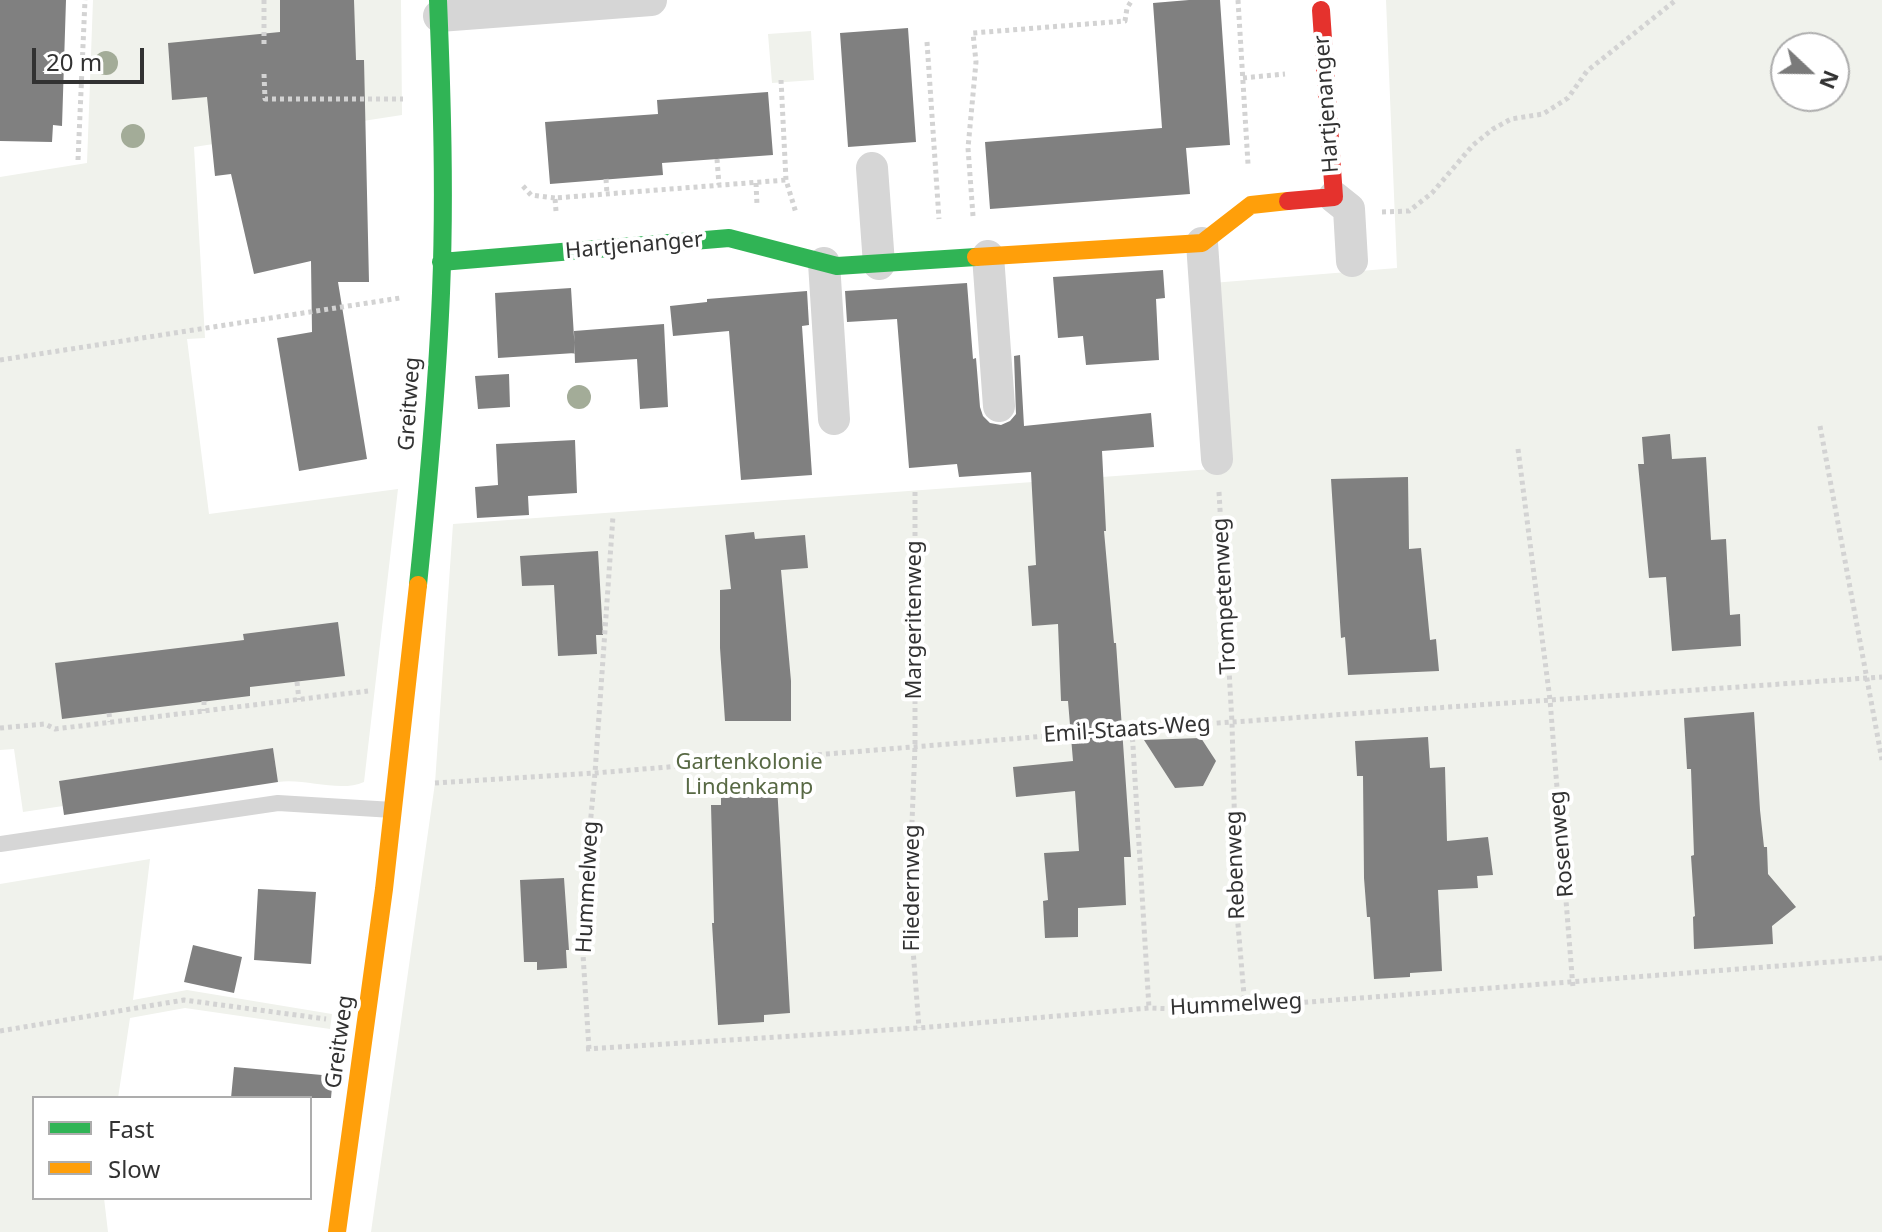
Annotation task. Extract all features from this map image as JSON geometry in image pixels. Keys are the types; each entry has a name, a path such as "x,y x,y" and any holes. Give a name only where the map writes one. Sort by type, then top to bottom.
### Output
{"street":[{"path":"438,8 651,0"},
{"name":"Greitweg","path":"337,1232 395,810 425,534 441,293 438,8"},
{"name":"Hartjenanger","path":"1321,10 1342,203 1352,261"},
{"path":"872,168 879,264"},
{"name":"Hartjenanger","path":"1251,205 1342,203"},
{"path":"1218,472 1202,243 1251,205"},
{"name":"Hartjenanger","path":"441,262 729,238 837,266 1202,243"},
{"path":"982,257 999,406"},
{"path":"817,261 834,419"}],"lane":[{"path":"0,844 278,803 395,810"}],"path":[{"path":"78,160 85,0"},
{"path":"264,0 264,47"},
{"path":"982,257 968,148 976,62 973,33 1125,21 1132,0"},
{"path":"1238,0 1251,205"},
{"path":"1342,203 1394,213 1409,211 1432,193 1473,145 1511,119 1543,114 1568,98 1587,71 1676,0"},
{"path":"927,42 942,260"},
{"path":"264,74 265,99 441,99"},
{"path":"781,80 786,180 817,261"},
{"path":"717,159 719,185"},
{"path":"606,179 607,194"},
{"path":"523,186 531,195 555,198 786,180"},
{"path":"555,198 559,252"},
{"path":"0,360 441,293"},
{"path":"1820,426 1882,760"},
{"name":"Rosenweg","path":"1518,449 1550,700 1573,985"},
{"name":"Trompetenweg","path":"1218,472 1232,723"},
{"name":"Margeritenweg","path":"915,492 915,747"},
{"name":"Hummelweg","path":"613,516 581,923 588,1049 919,1028 1149,1008 1204,1010 1573,985 1882,958"},
{"name":"Emil-Staats-Weg","path":"395,810 435,783 1132,729 1882,677"},
{"path":"297,682 299,700"},
{"path":"0,728 45,724 55,729 408,686"},
{"path":"204,701 204,711"},
{"path":"109,713 110,722"},
{"name":"Rebenweg","path":"1232,723 1237,913 1245,1007"},
{"path":"1132,729 1149,1008"},
{"name":"Fliedernweg","path":"915,747 909,897 919,1028"},
{"path":"0,1031 184,1000 367,1025"}],"green space":[{"path":"93,0 401,0 402,115 194,147 205,338 187,339 209,514 398,489 364,782 333,786 278,782 273,748 60,781 63,806 23,812 14,749 0,750 0,177 87,163"},
{"name":"Gartenkolonie Lindenkamp","path":"1386,0 1882,0 1882,1232 371,1232 435,783 453,524 1226,468 1212,283 1397,268"},
{"path":"811,31 814,80 772,83 768,34"},
{"path":"150,859 133,1000 187,990 332,1014 330,1029 185,1008 130,1018 118,1096 32,1096 32,1200 104,1200 108,1232 0,1232 0,884"}],"building":[{"path":"0,0 66,0 62,126 53,125 52,142 0,141"},
{"path":"280,0 354,0 356,60 364,60 369,282 338,282 367,459 299,471 277,338 312,332 311,261 254,274 231,174 215,176 207,97 172,100 168,43 280,32"},
{"path":"1220,0 1230,145 1186,148 1190,194 990,209 985,142 1162,128 1153,3"},
{"path":"908,28 916,142 848,147 840,33"},
{"path":"768,92 773,155 662,163 663,175 550,184 545,122 658,114 657,100"},
{"path":"1163,270 1165,298 1156,299 1159,360 1086,365 1083,336 1058,338 1053,277"},
{"path":"967,283 980,407 990,423 1001,425 1016,414 1014,356 1020,355 1024,426 1151,413 1154,447 1102,451 1104,531 1116,643 1131,857 1124,857 1126,905 1078,908 1078,937 1045,938 1043,901 1048,900 1044,853 1079,851 1075,791 1016,797 1013,767 1073,761 1068,701 1061,701 1058,624 1032,626 1028,566 1036,565 1031,472 959,477 957,464 909,468 897,319 847,322 845,291"},
{"path":"571,288 575,353 498,358 495,293"},
{"path":"807,291 809,325 802,326 812,475 741,480 729,331 673,336 670,306 707,302 707,299"},
{"path":"664,324 668,407 640,409 637,359 575,363 574,331"},
{"path":"509,374 510,407 478,409 475,376"},
{"path":"1670,434 1672,459 1706,457 1711,540 1726,539 1730,615 1740,614 1741,646 1672,651 1666,577 1649,578 1638,464 1644,464 1642,437"},
{"path":"575,440 577,493 528,496 529,515 477,518 475,487 498,485 496,444"},
{"path":"1408,477 1409,549 1421,548 1430,640 1436,639 1439,671 1348,675 1345,637 1341,638 1331,479"},
{"path":"754,532 755,539 805,535 808,568 781,570 791,681 791,721 725,721 720,590 731,589 725,535"},
{"path":"598,551 603,635 596,635 597,654 558,656 554,585 522,586 520,556"},
{"path":"338,622 345,676 250,687 250,696 62,719 55,663 244,640 243,634"},
{"path":"1754,712 1760,810 1768,874 1796,907 1772,926 1773,944 1694,949 1691,769 1687,769 1684,718"},
{"path":"1428,737 1430,768 1445,767 1447,841 1488,837 1493,875 1477,876 1478,888 1438,890 1442,971 1374,979 1364,878 1363,776 1357,776 1355,741"},
{"path":"1201,738 1216,761 1203,786 1175,788 1144,740"},
{"path":"273,748 278,782 64,815 59,781"},
{"path":"777,785 790,1013 764,1015 764,1022 718,1025 712,923 711,805 721,805 721,790"},
{"path":"564,878 569,950 566,950 567,968 537,970 537,962 524,962 520,880"},
{"path":"258,889 316,892 311,964 254,960"},
{"path":"193,945 242,957 234,993 184,982"},
{"path":"234,1067 333,1076 331,1098 231,1096"}],"traffic: fast":[{"path":"418,585 432,439 441,293 443,220 438,0"},
{"path":"441,262 729,238 837,266 976,257"}],"traffic: slow":[{"path":"976,257 1202,243 1251,205 1288,201"},
{"path":"337,1232 384,889 418,585"}],"traffic: jam":[{"path":"1288,201 1334,197 1321,10"}]}
